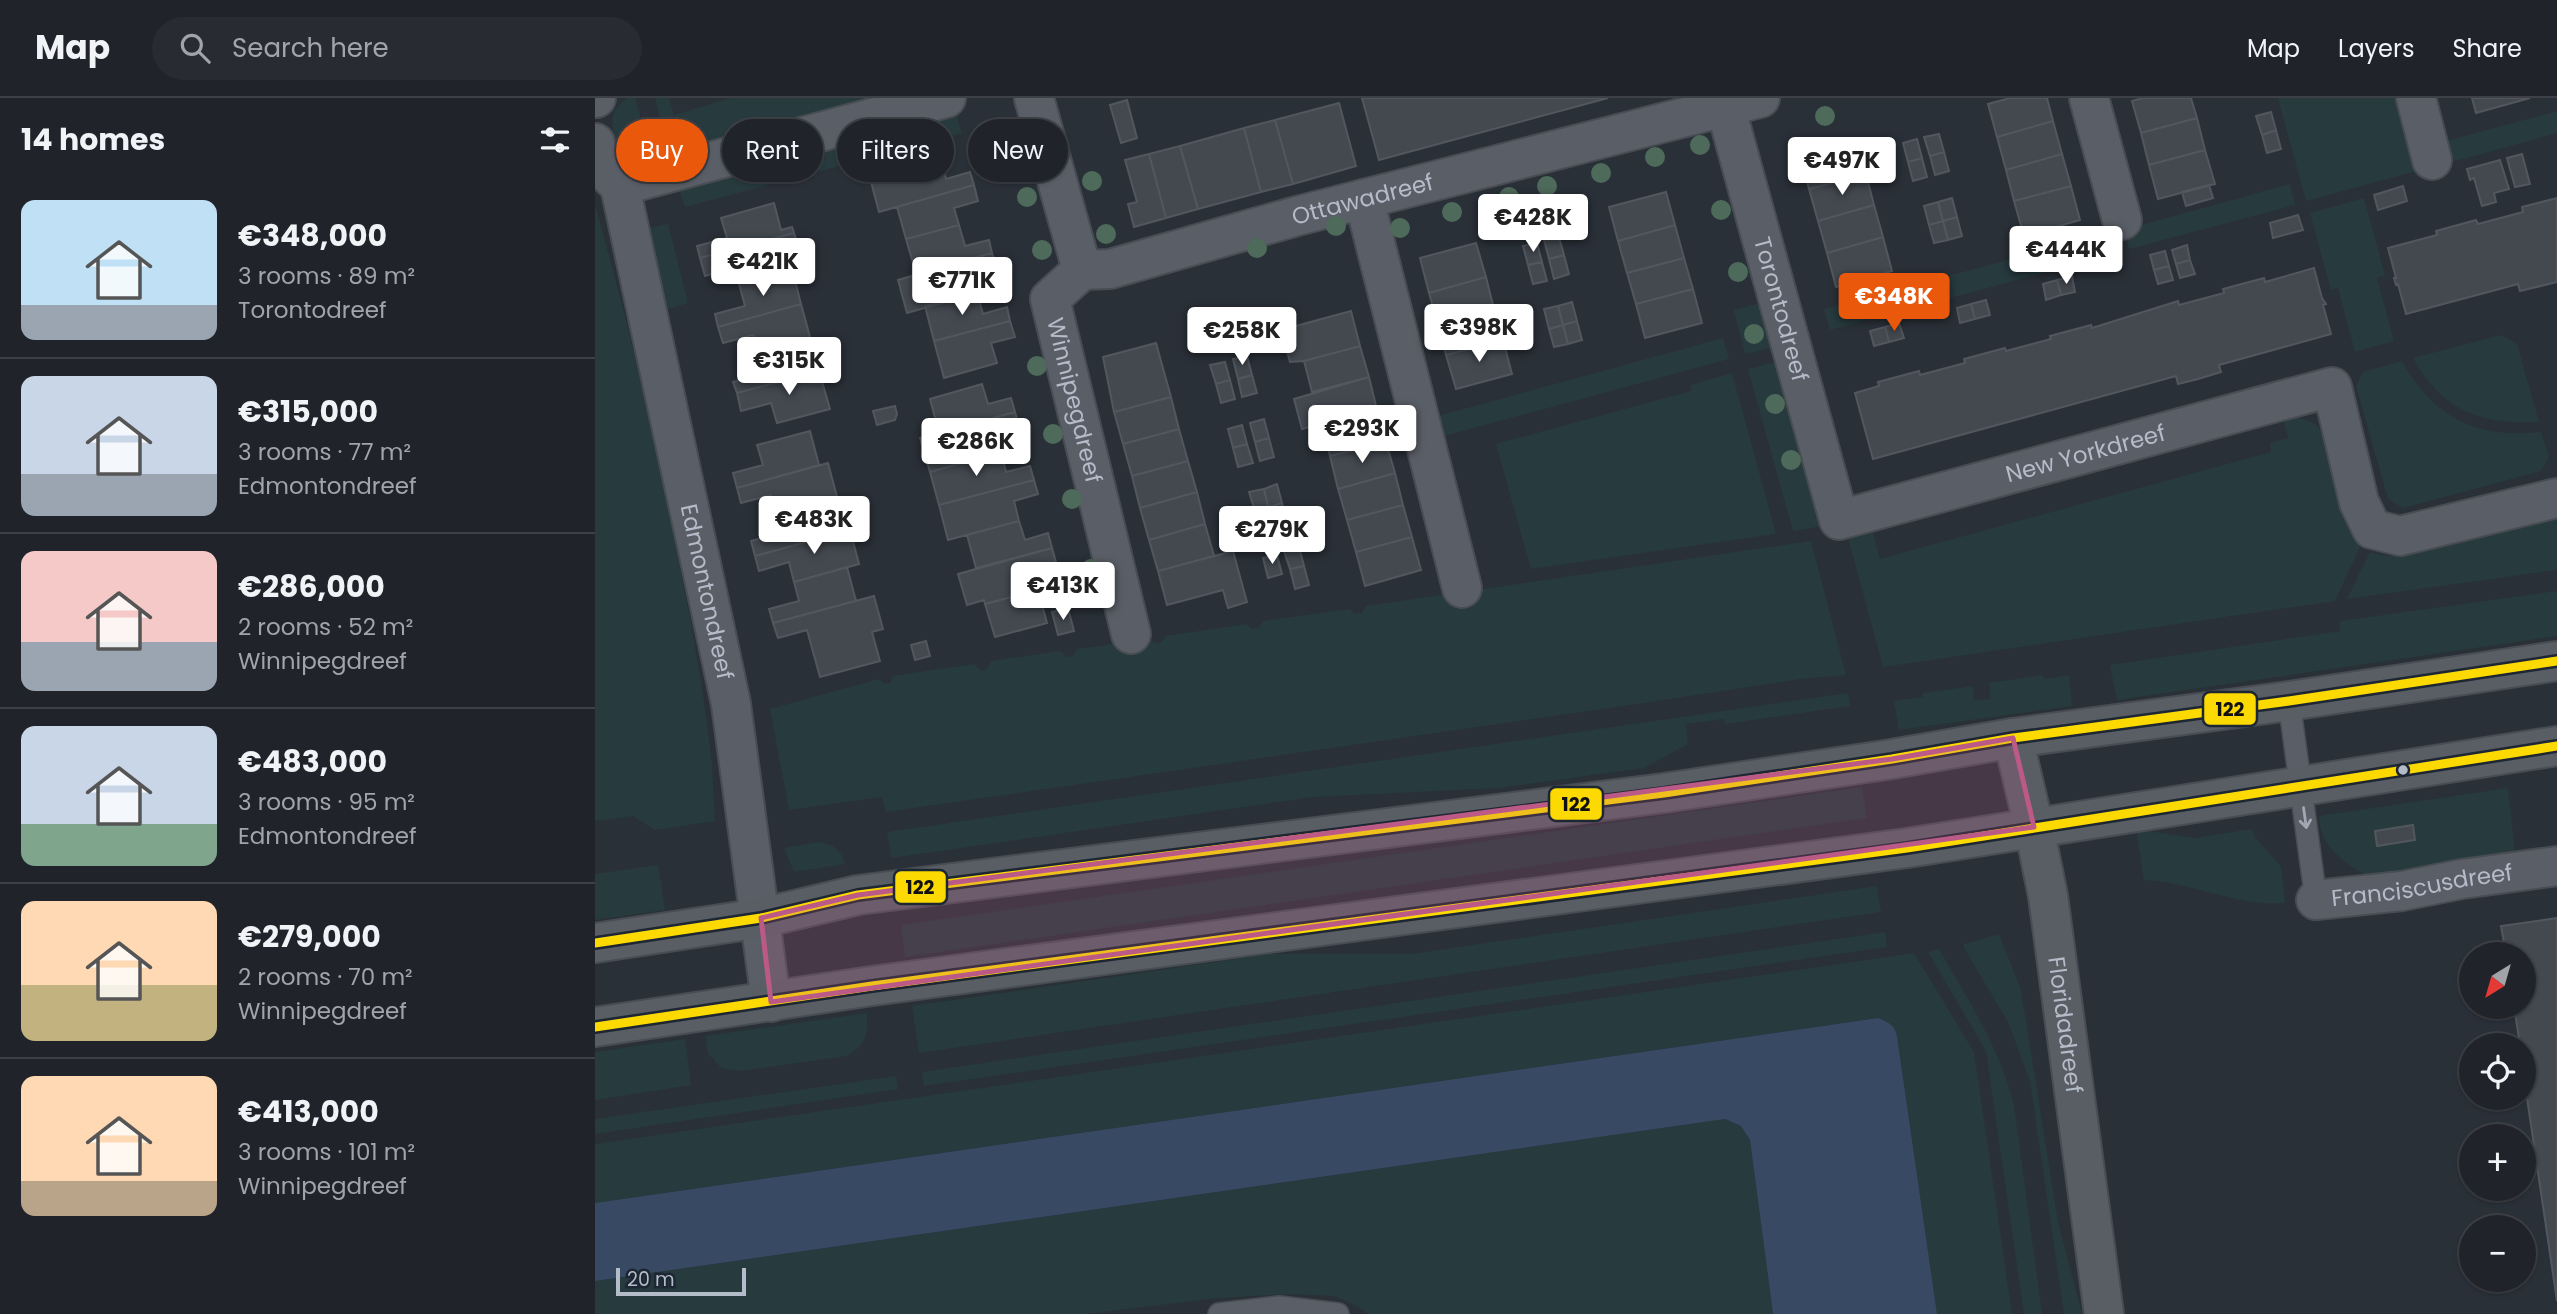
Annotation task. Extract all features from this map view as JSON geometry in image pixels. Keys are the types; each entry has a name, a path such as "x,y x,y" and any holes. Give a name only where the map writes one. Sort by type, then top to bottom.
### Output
{"main road":[{"path":"595,943 761,918 858,895 1664,793 2013,738 2557,661"},
{"name":"Floridadreef","path":"2013,738 2048,896 2104,1314"},
{"path":"595,1027 1907,848 2557,746"}],"street":[{"path":"602,166 946,98"},
{"path":"1034,98 1082,270"},
{"path":"2089,98 2122,220"},
{"path":"2416,98 2432,160"},
{"name":"Ottawadreef","path":"1082,270 1110,269 1736,101"},
{"name":"Torontodreef","path":"1736,101 1839,520"},
{"name":"Edmontondreef","path":"602,166 731,704 771,1002"},
{"path":"1364,200 1462,587"},
{"name":"Winnipegdreef","path":"1082,270 1050,299 1131,634"},
{"name":"New Yorkdreef","path":"1839,520 2332,387 2359,502 2372,529 2400,536 2557,498"},
{"name":"Franciscusdreef","path":"2316,900 2402,891 2462,878 2557,866"}],"lane":[{"name":"Franciscusdreef","path":"2289,701 2316,900"},
{"path":"1219,1314 1279,1307 1338,1314"}],"highlighted area":[{"path":"2013,738 2034,827 771,1002 761,918 858,895 1892,759"}],"green space":[{"path":"627,98 635,98 641,119 616,119 616,141 613,116"},
{"path":"655,98 669,98 674,115 731,98 890,98 812,119 722,119 722,143 708,147 708,119 660,119"},
{"path":"2278,98 2400,98 2420,170 2306,201"},
{"path":"2557,111 2557,133 2452,162 2447,141"},
{"path":"956,114 962,133 954,135 954,119 938,119"},
{"path":"837,146 837,166 823,170 823,150"},
{"path":"722,177 722,182 779,182 685,207 679,189"},
{"path":"2290,184 2295,205 2129,249 2124,230"},
{"path":"2364,198 2385,275 2377,278 2394,341 2355,352 2338,288 2331,290 2310,213"},
{"path":"595,204 656,446 692,629 712,764 715,821 655,830 633,816 595,821"},
{"path":"668,224 688,303 661,311 641,230"},
{"path":"2109,233 2115,254 1830,330 1824,309"},
{"path":"1761,303 1775,347 1745,354 1734,310"},
{"path":"2501,335 2517,344 2539,422 2499,421 2465,411 2437,391 2413,358"},
{"path":"1723,338 1729,359 1444,436 1438,416"},
{"path":"1779,361 1823,526 1793,531 1748,369"},
{"path":"2402,361 2428,397 2459,420 2496,432 2541,432 2549,457 2541,471 2403,508 2388,499 2356,386 2363,372"},
{"path":"1732,373 1776,534 1531,569 1496,444 1691,391 1691,385"},
{"path":"2290,417 2313,423 2323,434 2347,518 2360,547 2335,601 1883,667 1849,541 1851,536 1873,533 1880,559 2271,452 2270,443 2288,438 2283,419"},
{"path":"2557,513 2557,570 2347,599 2370,552 2387,556 2403,555"},
{"path":"1811,541 1846,675 1801,679 886,812 882,797 789,810 770,709 879,679 884,684 890,683 893,676 974,664 981,671 987,669 991,661 1060,651 1067,657 1073,656 1077,649 1150,639 1161,643 1166,636 1246,624 1252,629 1259,628 1263,621 1349,609 1355,614 1362,613 1366,606"},
{"path":"2557,591 2557,636 2117,700 2110,665 2340,631 2340,621"},
{"path":"2043,675 2044,679 2069,675 2072,706 1899,730 1894,701 1923,697 1923,693 1973,686 1974,700 1990,699 1989,683"},
{"path":"1848,693 1850,706 1725,724 1724,719 1686,724 1688,744 1644,768 1499,788 1313,797 891,858 887,832"},
{"path":"1862,787 1867,818 905,957 901,925"},
{"path":"2508,788 2515,853 2406,870 2372,879 2336,854 2320,828 2319,816"},
{"path":"2136,829 2194,838 2252,829 2254,836 2281,867 2285,903 2249,901 2180,885 2144,880"},
{"path":"818,842 836,848 845,864 794,872 784,848"},
{"path":"658,865 665,910 595,920 595,874"},
{"path":"1877,886 1881,912 919,1053 912,1006 1271,954 1412,954"},
{"path":"1885,932 1887,947 924,1086 922,1072"},
{"path":"1999,934 2021,990 2058,1222 2082,1314 2064,1314 2030,1081 2008,1022 1964,948 1964,944"},
{"path":"1939,949 1992,1044 2014,1105 2042,1314 2024,1314 1986,1051 1928,952"},
{"path":"1914,953 1974,1052 2012,1314 1937,1314 1897,1036 1891,1024 1878,1018 595,1203 595,1144"},
{"path":"867,1013 865,1038 858,1048 847,1056 740,1071 721,1068 708,1053 705,1036"},
{"path":"685,1039 691,1085 595,1100 595,1052"},
{"path":"896,1076 898,1089 595,1134 595,1119"},
{"path":"1725,1119 1741,1126 1750,1140 1773,1314 1368,1314 1334,1296 1290,1294 1218,1298 1086,1314 595,1314 595,1281"}],"water":[{"path":"1878,1018 1891,1024 1897,1036 1937,1314 1773,1314 1750,1140 1741,1126 1725,1119 595,1281 595,1203"}],"building":[{"path":"1362,98 1608,98 1379,160"},
{"path":"2010,98 2047,98 2053,121 1997,137 1988,104"},
{"path":"2143,98 2191,98 2197,118 2141,133 2132,101"},
{"path":"2472,98 2530,98 2476,113"},
{"path":"1127,100 1137,138 1121,143 1110,105"},
{"path":"1339,103 1356,166 1293,184 1275,120"},
{"path":"2271,112 2276,130 2262,135 2256,116"},
{"path":"2197,118 2205,150 2149,165 2141,133"},
{"path":"1275,120 1293,184 1261,192 1244,128"},
{"path":"2053,121 2062,154 2006,170 1997,137"},
{"path":"1244,128 1261,192 1198,209 1180,146"},
{"path":"2276,130 2281,149 2267,153 2262,135"},
{"path":"1939,134 1944,152 1930,156 1924,137"},
{"path":"1857,139 1866,174 1809,189 1800,155"},
{"path":"1917,139 1922,158 1908,162 1903,143"},
{"path":"1180,146 1198,209 1166,218 1149,154"},
{"path":"2205,150 2215,184 2158,199 2149,165"},
{"path":"1944,152 1949,171 1935,175 1930,156"},
{"path":"1149,154 1166,218 1134,227 1128,204 1137,202 1125,160"},
{"path":"2062,154 2071,186 2014,201 2006,170"},
{"path":"2522,154 2530,184 2515,187 2507,158"},
{"path":"1922,158 1927,177 1913,181 1908,162"},
{"path":"2500,160 2509,189 2494,193 2496,202 2482,206 2474,178 2470,180 2467,169"},
{"path":"968,173 968,182 973,182 974,185 879,212 871,182 954,182 954,177"},
{"path":"1866,174 1874,205 1818,221 1809,189"},
{"path":"974,185 978,201 954,208 959,225 906,239 897,207"},
{"path":"2209,185 2213,198 2186,206 2182,192"},
{"path":"2071,186 2080,220 2024,236 2014,201"},
{"path":"2403,186 2407,201 2378,210 2374,195"},
{"path":"1666,192 1675,225 1618,241 1609,207"},
{"path":"1952,198 1957,217 1943,221 1938,202"},
{"path":"2557,198 2557,282 2520,291 2518,284 2406,314 2394,278 2388,248 2437,235 2436,231 2476,220 2478,224 2523,212 2522,207"},
{"path":"1938,202 1943,221 1929,225 1924,206"},
{"path":"774,203 781,230 792,227 794,233 700,258 697,246 727,238 721,218"},
{"path":"1874,205 1883,237 1827,253 1818,221"},
{"path":"2298,215 2303,230 2273,238 2270,223"},
{"path":"1957,217 1962,236 1948,240 1943,221"},
{"path":"1943,221 1948,240 1934,243 1929,225"},
{"path":"959,225 965,246 989,240 992,253 916,273 906,239"},
{"path":"1675,225 1684,258 1627,273 1618,241"},
{"path":"794,233 796,239 784,242 792,269 739,284 734,268 705,276 700,258"},
{"path":"1559,237 1564,255 1549,259 1544,240"},
{"path":"1883,237 1892,271 1836,287 1827,253"},
{"path":"1476,243 1486,277 1429,293 1420,258"},
{"path":"1537,243 1542,262 1528,265 1523,246"},
{"path":"2187,245 2190,260 2176,264 2172,250"},
{"path":"2165,251 2169,266 2154,270 2150,255"},
{"path":"992,253 997,269 973,276 977,293 907,313 898,280"},
{"path":"1564,255 1569,274 1554,279 1549,259"},
{"path":"1684,258 1693,289 1636,304 1627,273"},
{"path":"2190,260 2195,274 2180,278 2176,264"},
{"path":"1542,262 1547,281 1533,284 1528,265"},
{"path":"2169,266 2173,280 2158,284 2154,270"},
{"path":"2314,268 2326,304 2323,305 2331,334 2219,365 2221,372 2198,379 2178,384 2176,376 1873,459 1855,393 1879,386 1878,382 1919,371 1920,375 1965,363 1964,359 2051,339 2050,336 2091,325 2092,328 2178,301 2179,305 2224,293 2223,289 2264,278 2265,282"},
{"path":"792,269 801,304 718,327 715,314 745,306 739,284"},
{"path":"2072,276 2075,292 2061,295 2057,280"},
{"path":"1486,277 1494,309 1438,324 1429,293"},
{"path":"2057,280 2061,295 2046,300 2043,284"},
{"path":"1693,289 1702,323 1645,338 1636,304"},
{"path":"977,293 983,314 1007,307 1010,321 934,341 925,306"},
{"path":"1986,300 1990,315 1975,319 1971,304"},
{"path":"1572,302 1577,321 1563,325 1558,306"},
{"path":"801,304 810,337 757,351 753,335 723,343 718,327"},
{"path":"1971,304 1975,319 1960,323 1957,308"},
{"path":"1558,306 1563,325 1549,329 1544,309"},
{"path":"1494,309 1503,340 1446,355 1438,324"},
{"path":"1351,311 1360,346 1304,361 1290,362 1281,330"},
{"path":"1010,321 1015,337 991,343 997,363 944,378 934,341"},
{"path":"1577,321 1582,340 1568,344 1563,325"},
{"path":"1899,323 1904,338 1889,342 1885,327"},
{"path":"1563,325 1568,344 1554,347 1549,329"},
{"path":"1885,327 1889,342 1874,346 1870,331"},
{"path":"810,337 819,371 737,393 733,382 763,373 757,351"},
{"path":"1503,340 1512,374 1456,389 1446,355"},
{"path":"1156,343 1171,397 1114,412 1103,357"},
{"path":"1360,346 1369,377 1312,392 1304,361"},
{"path":"1247,356 1252,375 1238,379 1233,359"},
{"path":"1225,362 1230,380 1216,384 1210,365"},
{"path":"819,371 830,409 777,423 771,403 741,411 737,393"},
{"path":"1252,375 1257,393 1242,397 1238,379"},
{"path":"1369,377 1377,410 1302,429 1294,399"},
{"path":"1230,380 1235,399 1221,403 1216,384"},
{"path":"982,384 988,404 1011,398 1015,412 939,433 930,399"},
{"path":"1171,397 1179,429 1123,444 1114,412"},
{"path":"895,406 895,420 877,425 873,411"},
{"path":"1377,410 1386,442 1330,456 1321,425"},
{"path":"1015,412 1019,427 996,434 1001,452 930,472 920,438"},
{"path":"1264,419 1269,438 1255,442 1250,423"},
{"path":"1242,425 1247,444 1233,448 1228,429"},
{"path":"1179,429 1188,461 1132,476 1123,444"},
{"path":"810,431 819,465 737,488 733,473 763,465 757,445"},
{"path":"1269,438 1274,457 1260,461 1255,442"},
{"path":"1386,442 1395,473 1338,489 1330,456"},
{"path":"1247,444 1253,463 1238,467 1233,448"},
{"path":"1001,452 1006,472 1030,466 1034,480 939,505 930,472"},
{"path":"1188,461 1197,492 1140,508 1132,476"},
{"path":"828,463 837,497 776,513 771,495 741,503 737,488"},
{"path":"1395,473 1403,505 1347,520 1338,489"},
{"path":"1034,480 1038,494 1014,501 1019,521 948,540 939,505"},
{"path":"1277,484 1282,503 1268,507 1264,489"},
{"path":"1264,489 1268,507 1255,511 1249,492"},
{"path":"1197,492 1205,524 1149,540 1140,508"},
{"path":"837,497 847,531 755,556 751,541 781,533 776,513"},
{"path":"1282,503 1287,522 1274,526 1268,507"},
{"path":"1403,505 1412,537 1356,552 1347,520"},
{"path":"1268,507 1274,526 1260,530 1255,511"},
{"path":"1019,521 1025,540 1048,533 1052,548 976,568 967,535"},
{"path":"1205,524 1214,556 1158,571 1149,540"},
{"path":"850,530 859,564 794,582 789,562 759,571 755,556"},
{"path":"1412,537 1421,570 1365,586 1356,552"},
{"path":"1299,547 1304,566 1290,569 1284,551"},
{"path":"1052,548 1056,562 1032,569 1038,590 985,604 984,600 967,605 958,574"},
{"path":"1233,551 1247,602 1228,608 1223,590 1167,605 1158,571"},
{"path":"1277,555 1282,574 1268,578 1263,558"},
{"path":"1304,566 1309,585 1295,589 1290,569"},
{"path":"847,567 856,601 773,623 769,609 799,601 794,582"},
{"path":"1038,590 1047,623 995,637 985,604"},
{"path":"874,596 883,629 872,632 880,661 820,677 807,630 778,638 773,623"},
{"path":"1068,608 1074,631 1058,635 1052,612"},
{"path":"926,641 930,656 915,660 911,645"},
{"path":"2413,825 2415,840 2377,846 2375,831"},
{"path":"2557,918 2557,1301 2536,1159 2536,1124 2531,1124 2529,1110 2536,1110 2536,1033 2518,1033 2516,1019 2536,1019 2536,942 2504,942 2501,926"}],"transit line":[{"name":"122","path":"595,943 761,918 858,895 1664,793 2013,738 2557,661"},
{"name":"122","path":"595,1027 872,986 1907,848 2557,746"}]}
